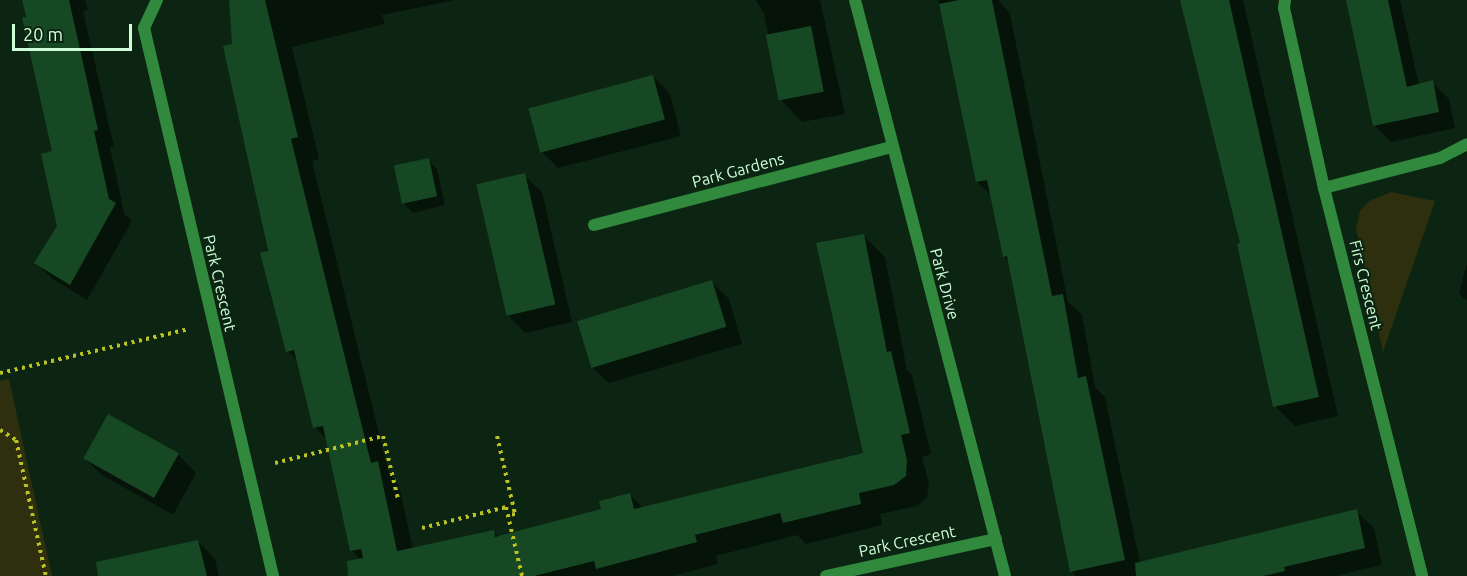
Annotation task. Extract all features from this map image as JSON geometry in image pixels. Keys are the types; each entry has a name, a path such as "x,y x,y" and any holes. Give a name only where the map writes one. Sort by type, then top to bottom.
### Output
{"street":[{"name":"Park Crescent","path":"157,0 144,28 273,576"},
{"name":"Park Drive","path":"855,0 891,147 1005,576"},
{"name":"Firs Crescent","path":"1285,0 1284,8 1324,188 1422,576"},
{"path":"1324,188 1440,158 1467,144"},
{"name":"Park Gardens","path":"594,225 891,147"},
{"name":"Park Crescent","path":"826,576 996,539"}],"path":[{"path":"0,374 213,324"},
{"path":"0,430 16,440 46,576"},
{"path":"248,470 383,436 398,499"},
{"path":"498,436 515,514 508,515"},
{"path":"422,528 506,507 522,576"}],"green space":[{"path":"1391,192 1435,201 1383,352 1356,228 1360,211 1369,201"},
{"path":"9,379 52,576 0,576 0,381"}],"building":[{"path":"22,0 69,0 98,130 94,131 109,199 116,203 70,285 34,263 57,226 41,154 52,151 22,18 26,17"},
{"path":"229,0 265,0 298,137 291,139 371,463 378,461 397,551 494,530 495,537 601,509 599,501 630,493 634,509 863,453 816,243 864,234 887,352 891,351 910,433 901,435 907,460 906,476 894,485 859,493 861,504 783,523 780,513 695,535 697,542 596,569 594,561 534,576 348,576 347,561 363,558 361,549 350,551 323,426 313,428 294,350 286,352 260,253 268,251 223,46 232,44"},
{"path":"959,0 992,0 1052,296 1063,294 1078,378 1086,376 1125,560 1070,572 1007,256 1003,257 987,180 976,182 939,4"},
{"path":"1180,0 1229,0 1319,397 1273,407 1237,244 1240,243"},
{"path":"1346,0 1388,0 1407,87 1433,80 1439,112 1373,126"},
{"path":"811,26 824,92 779,101 766,35"},
{"path":"653,75 665,119 540,153 528,108"},
{"path":"429,158 437,196 402,204 394,165"},
{"path":"525,173 555,305 507,316 476,184"},
{"path":"712,280 726,327 591,368 577,321"},
{"path":"108,414 179,453 154,498 83,459"},
{"path":"1357,509 1365,548 1284,567 1285,571 1263,576 1136,576 1135,563"},
{"path":"198,540 207,576 98,576 96,562"}]}
